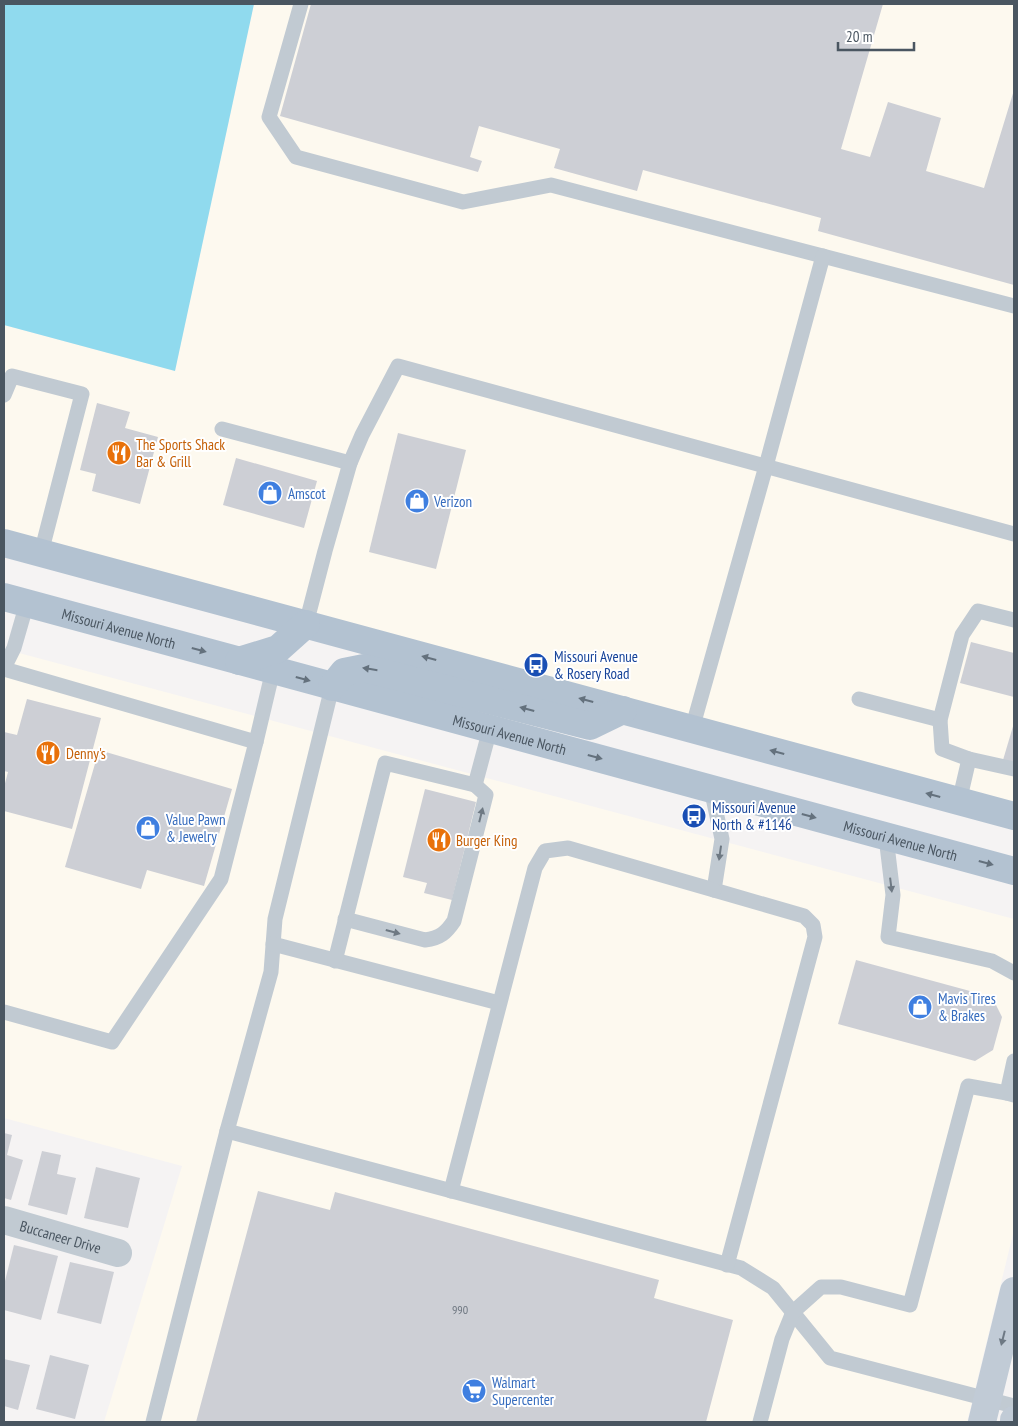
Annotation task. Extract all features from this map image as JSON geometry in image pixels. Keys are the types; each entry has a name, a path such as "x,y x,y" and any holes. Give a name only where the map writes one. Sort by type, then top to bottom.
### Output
{"main road":[{"path":"4,543 1014,816"},
{"name":"Missouri Avenue North","path":"15,600 1014,871"},
{"path":"239,661 278,649 306,624"},
{"path":"332,686 344,672 364,668 590,726 623,710"}],"street":[{"name":"Buccaneer Drive","path":"4,1220 118,1253"},
{"path":"985,1410 1014,1291"}],"lane":[{"path":"301,4 269,117 296,157 463,202 551,185 1014,306"},
{"path":"692,729 823,256"},
{"path":"306,624 324,551 350,463 366,427 398,366 1014,534"},
{"path":"4,395 12,376 82,394 41,553"},
{"path":"222,430 350,463"},
{"path":"15,600 14,648 4,668 256,742"},
{"path":"1014,620 978,610 962,635 940,720 942,749 969,759 1014,769"},
{"path":"4,1012 112,1042 221,879 273,670"},
{"path":"153,1422 227,1131 271,972 275,919 332,686"},
{"path":"860,699 940,720"},
{"path":"475,785 490,729"},
{"path":"959,802 969,759"},
{"path":"335,960 345,919 385,763 475,785 486,794 454,921 446,933 437,939 425,940 345,919"},
{"path":"712,789 722,839 715,886"},
{"path":"886,837 892,895 888,937 992,961 1014,973"},
{"path":"451,1191 535,868 545,851 568,848 715,886 804,916 813,925 815,937 727,1265"},
{"path":"273,944 499,1004"},
{"path":"760,1422 782,1339 792,1312 821,1287 841,1288 910,1305 968,1086 1010,1094 1014,1061"},
{"path":"227,1131 741,1268 773,1288 830,1358 985,1410 1014,1406"}],"shaded area":[{"path":"254,4 1014,4 1014,802 313,613 306,606 301,610 4,530 4,325 175,371"},
{"path":"4,649 1014,919 1014,1230 967,1422 104,1422 182,1166 4,1118"}],"water":[{"path":"4,4 254,4 175,371 4,325"}],"building":[{"path":"311,4 883,4 841,149 870,157 888,102 941,118 926,171 984,188 1014,90 1014,285 818,231 821,218 643,170 637,191 554,168 560,149 479,126 470,157 482,161 478,172 280,116"},
{"name":"The Sports Shack Bar & Grill","path":"97,403 130,412 125,428 158,437 140,504 92,491 96,474 80,470"},
{"name":"Verizon","path":"398,433 466,450 436,569 369,552"},
{"name":"Amscot","path":"236,458 317,481 304,528 223,505"},
{"path":"971,642 1014,653 1014,697 960,683"},
{"name":"Denny's","path":"27,699 101,718 72,829 4,811 4,787 8,772 4,771 4,732 17,735"},
{"path":"1014,723 1014,763 1003,760"},
{"name":"Value Pawn & Jewelry","path":"99,750 232,789 204,886 147,870 141,889 65,867"},
{"name":"Burger King","path":"425,789 476,802 452,900 424,893 427,883 403,877"},
{"name":"Mavis Tires & Brakes","path":"856,960 992,997 1002,1017 993,1050 975,1061 838,1024"},
{"path":"4,1133 12,1135 7,1155 23,1160 11,1200 4,1198"},
{"path":"42,1151 61,1155 57,1174 76,1178 67,1215 28,1205"},
{"path":"96,1167 140,1178 128,1228 84,1218"},
{"path":"258,1191 330,1210 335,1192 659,1280 654,1298 733,1320 706,1422 196,1422"},
{"path":"14,1245 58,1256 41,1320 4,1310 4,1285"},
{"path":"70,1262 114,1272 101,1324 57,1313"},
{"path":"50,1355 89,1365 75,1419 36,1409"},
{"path":"4,1359 30,1365 18,1410 4,1406"}],"place":[{"name":"The Sports Shack Bar & Grill","path":"119,453"},
{"name":"Amscot","path":"270,493"},
{"name":"Verizon","path":"417,501"},
{"name":"Missouri Avenue & Rosery Road","path":"536,665"},
{"name":"Denny's","path":"48,753"},
{"name":"Missouri Avenue North & #1146","path":"694,816"},
{"name":"Value Pawn & Jewelry","path":"148,828"},
{"name":"Burger King","path":"439,840"},
{"name":"Mavis Tires & Brakes","path":"920,1007"},
{"name":"Walmart Supercenter","path":"474,1391"}]}
